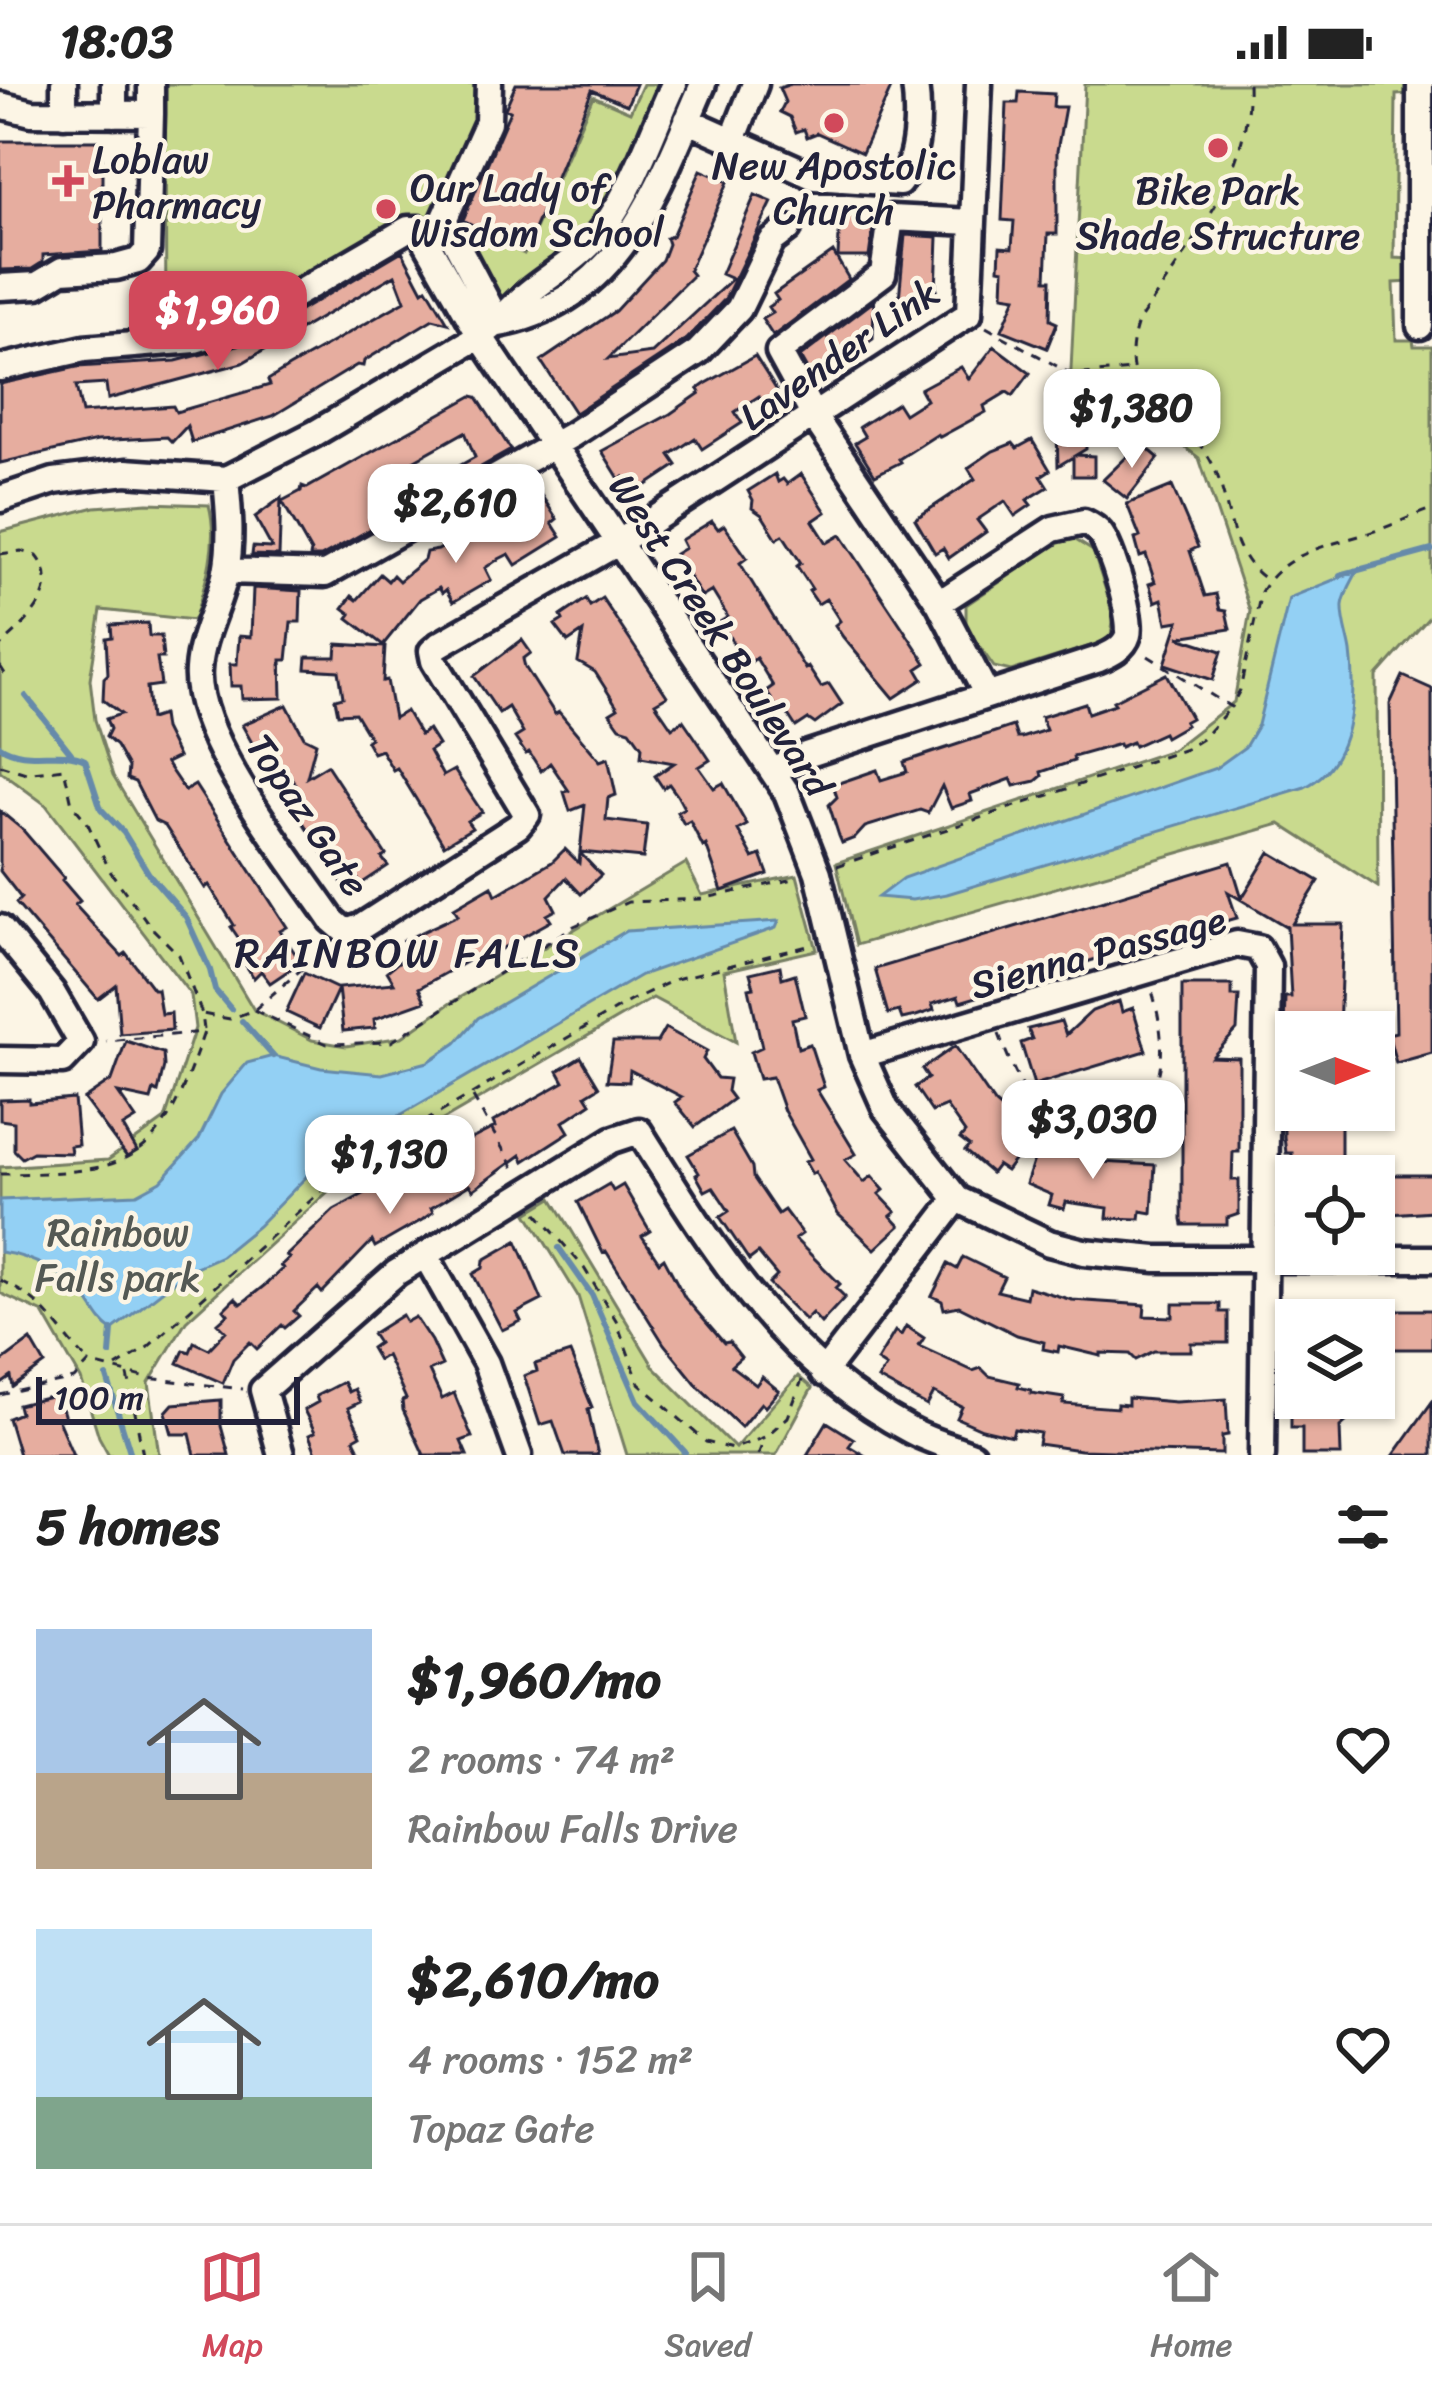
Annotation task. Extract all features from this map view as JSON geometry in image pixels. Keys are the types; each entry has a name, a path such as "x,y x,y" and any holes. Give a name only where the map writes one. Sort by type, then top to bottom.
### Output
{"street":[{"path":"64,84 64,114"},
{"path":"114,84 114,114"},
{"path":"0,287 37,285 62,270 116,267 138,261 147,251 151,84"},
{"path":"489,84 488,122 444,220 490,330"},
{"path":"490,330 526,294 578,256 612,216 674,84"},
{"path":"0,499 54,481 126,472 226,479 314,434 490,330 534,317 595,277 626,244 703,84"},
{"path":"733,140 755,84"},
{"path":"687,120 814,177 899,183 911,168 915,84"},
{"name":"Lavender Link","path":"621,541 969,314 979,84"},
{"path":"1420,84 1420,326"},
{"path":"8,98 32,113 151,115"},
{"path":"972,222 891,218 883,274 778,352 815,418 939,604 987,695"},
{"path":"226,572 326,574 573,434 698,352 739,310 772,242 788,229"},
{"path":"0,368 84,349 195,340 240,327 408,230 419,230 426,238 490,330"},
{"name":"West Creek Boulevard","path":"490,330 554,442 775,770 818,873 862,1055 886,1109 957,1199 1029,1235 1084,1252 1266,1261 1432,1259"},
{"name":"Topaz Gate","path":"226,479 231,530 226,572 200,649 199,701 217,748 332,920 346,932 361,927 518,826 527,815 439,671 432,651 621,541"},
{"path":"775,770 806,755 1099,658 1125,642 1129,633 1127,610 1100,533 1084,522 1064,524 939,604"},
{"path":"0,928 52,992 80,1042 63,1061 0,1060"},
{"name":"Sienna Passage","path":"862,1055 1237,944 1258,948 1268,966 1266,1261"},
{"path":"281,1455 263,1390 396,1273 612,1140 639,1131 721,1259 814,1375 911,1431 972,1455"},
{"path":"814,1375 957,1199"},
{"path":"426,1256 486,1363 519,1455"},
{"path":"1262,1455 1266,1261"},
{"path":"898,1455 911,1431"}],"path":[{"path":"1248,84 1244,140 1205,223 1138,322 1132,339 1133,370 1144,397 1159,414 1203,448 1216,473 1243,560 1267,580"},
{"path":"984,326 1073,376 1133,370"},
{"path":"832,867 1186,749 1202,739 1240,690 1267,580 1286,562 1313,550 1432,509"},
{"path":"0,554 21,551 37,556 47,581 32,618 0,646"},
{"path":"1148,656 1231,707"},
{"path":"0,666 8,680"},
{"path":"0,765 26,772 64,768 72,804 93,832 110,871 151,927 179,955 202,1014 204,1032 168,1122 128,1159 109,1167 0,1174"},
{"path":"254,1010 327,1044 391,1042 574,926 628,902 701,899 800,877"},
{"path":"116,1367 148,1347 349,1166 630,1001 676,979 798,946 818,945"},
{"path":"202,1014 230,1019 254,1010 324,950"},
{"path":"994,1019 1016,1076 1035,1106 1068,1115 1117,1090 1156,1080 1161,1068 1160,1040 1147,972"},
{"path":"106,1041 204,1032"},
{"path":"472,1096 521,1182"},
{"path":"532,1208 584,1268 616,1319 639,1382 706,1442 732,1449 765,1437 788,1418 794,1394 814,1375"},
{"path":"0,1280 48,1310 89,1363 245,1389"},
{"path":"0,1395 74,1378 89,1363"},
{"path":"128,1373 143,1455"},
{"path":"758,1455 765,1437"}],"green space":[{"name":"Our Lady of Wisdom School","path":"165,84 474,84 473,133 439,215 429,228 420,215 267,307 212,327 166,335"},
{"path":"643,84 664,84 610,204 586,236 500,300 458,226 457,215 489,145 461,222 524,254 593,96 630,112"},
{"path":"1085,84 1411,84 1410,94 1396,95 1394,258 1410,259 1410,282 1394,283 1396,340 1432,346 1432,614 1377,676 1378,887 1280,824 856,945 836,863 1172,750 1234,702 1250,611 1199,458 1130,406 1070,390"},
{"name":"Rainbow Falls park","path":"209,505 213,534 207,577 194,620 101,610 90,679 95,720 113,776 254,1010 312,1040 346,1046 402,1037 452,1002 686,863 702,895 797,875 817,950 724,971 736,1042 653,998 343,1178 186,1321 149,1383 159,1455 109,1455 81,1379 43,1313 0,1293 0,1167 108,1160 165,1119 195,1028 191,995 46,805 0,771 0,532 95,507"},
{"path":"1074,539 1093,551 1114,615 1111,636 1011,671 994,667 966,627 966,605 1059,542"},
{"path":"552,1198 654,1367 735,1448 798,1376 812,1388 776,1455 627,1455 578,1296 527,1213"}],"water":[{"path":"1358,570 1343,605 1353,670 1348,729 1320,777 1305,787 947,894 912,900 878,897 903,878 1216,768 1245,747 1258,725 1289,598"},
{"path":"779,921 776,928 641,975 349,1145 312,1171 221,1256 189,1270 112,1330 59,1274 0,1252 0,1200 137,1194 161,1181 199,1139 221,1094 247,1063 273,1056 321,1068 382,1074 428,1062 456,1043 478,1018 626,931"}],"building":[{"name":"Our Lady of Wisdom School","path":"516,84 636,84 627,105 592,90 525,251 463,220 510,111 505,109"},
{"name":"New Apostolic Church","path":"893,84 862,153 817,133 807,137 804,129 796,132 790,117 780,112 785,102 779,88"},
{"path":"1019,92 1054,94 1053,107 1065,107 1057,151 1057,234 1048,234 1046,280 1051,280 1050,320 1057,323 1047,348 1002,330 1016,297 1003,295 1004,269 999,268 1000,247 1012,248 1014,221 1002,220 1007,103 1018,103"},
{"path":"0,141 102,141 102,251 43,255 43,262 32,269 0,270"},
{"path":"701,170 728,182 689,270 693,275 608,359 652,353 732,279 721,274 755,195 772,202 725,299 687,339 575,413 541,361 615,311 662,260 666,238 672,236"},
{"path":"840,212 875,214 869,257 838,257"},
{"path":"905,235 938,237 936,291 916,295 898,310"},
{"path":"402,251 423,291 427,288 448,323 433,319 363,366 357,365 273,416 192,442 187,426 172,442 167,437 97,441 0,463 0,384 77,367 176,361 245,343","holes":["395,275 405,301 268,380 270,385 176,412 173,406 82,413 76,386 106,384 108,399 242,363"]},
{"path":"833,252 849,279 773,336 762,319 772,313 768,307 778,300 774,294"},
{"path":"874,301 873,339 813,380 800,357"},
{"path":"994,346 1030,373 1013,396 1007,392 984,406 986,412 938,434 875,475 855,443 865,437 859,427 897,403 904,414 926,400 920,389 961,367 969,379"},
{"path":"755,356 781,397 766,407 759,396 735,412 742,423 702,449 695,438 670,455 677,465 635,493 624,477 620,480 602,451 670,414 705,384"},
{"path":"472,396 511,450 321,557 310,557 282,501 302,486 307,488","holes":["465,432 475,457 427,484 413,461"]},
{"path":"1057,430 1086,430 1086,449 1076,455 1094,456 1094,476 1073,476 1073,457 1058,466"},
{"path":"1032,440 1050,470 1041,476 1048,487 1027,500 1031,505 1015,516 1005,501 977,520 986,532 949,558 943,548 935,553 915,519 975,479 968,468 993,451 1013,443 1017,448"},
{"path":"1141,443 1159,458 1127,499 1103,480"},
{"path":"775,474 778,482 783,479 787,484 801,474 826,512 813,521 827,543 841,535 926,663 917,669 923,679 894,698 843,637 835,625 840,621 826,599 818,604 809,591 797,566 801,563 783,535 777,539 752,508 748,491"},
{"path":"1172,486 1198,547 1190,551 1205,596 1216,594 1230,629 1179,637 1222,651 1213,680 1165,664 1179,621 1167,623 1162,599 1155,602 1149,584 1155,582 1146,555 1140,557 1135,539 1140,537 1127,504"},
{"path":"537,489 557,519 552,523 561,537 516,565 509,554 497,560 485,568 491,580 453,602 439,588 420,599 383,645 348,618 351,614 343,608 380,574 388,581 393,575 399,581 424,560 426,552 462,540"},
{"path":"281,498 279,556 252,555 253,547 272,548 255,517"},
{"path":"712,521 718,529 724,525 747,558 740,563 805,669 821,687 829,684 842,704 815,724 808,719 796,727 783,707 778,709 766,691 773,686 756,658 747,665 720,622 728,617 712,591 702,597 675,554 685,548 681,540"},
{"path":"253,588 301,591 300,622 291,622 287,660 281,660 282,698 242,699 241,686 231,686 230,664 237,664 239,636 251,637"},
{"path":"602,598 667,696 655,703 672,728 683,720 710,760 699,767 714,788 723,783 747,825 738,830 753,858 761,855 768,874 722,891 706,845 703,847 690,821 684,824 677,812 684,808 677,795 669,784 663,788 655,776 674,763 641,757 642,747 610,713 618,708 595,672 578,662 583,632 568,642 555,625 586,599 590,606"},
{"path":"148,623 149,636 161,636 163,658 157,658 161,685 147,687 150,719 162,715 178,757 166,763 185,791 195,785 287,927 280,931 301,962 270,983 261,971 254,978 245,964 252,958 234,925 165,826 155,821 135,782 127,779 128,767 116,746 106,737 110,729 106,719 121,714 103,700 108,674 106,638 112,637 111,625"},
{"path":"522,640 531,653 523,659 525,667 555,714 559,712 600,761 608,758 616,795 608,798 606,820 647,825 643,858 580,852 585,805 570,811 564,792 569,791 550,763 541,771 526,754 515,738 523,733 508,707 499,713 474,676"},
{"path":"337,644 385,647 383,681 387,680 394,718 406,711 420,735 428,729 438,745 429,751 443,776 454,770 482,812 467,821 472,828 444,845 397,768 393,770 381,750 373,753 355,713 338,714 335,699 343,697 339,671 306,669 307,657 336,657"},
{"path":"1167,674 1191,718 1165,737 1163,733 1134,746 1132,742 1119,744 1073,757 1074,761 1041,772 1036,781 1014,786 1011,779 970,794 972,801 951,808 942,786 928,813 920,810 865,827 842,843 829,805 837,797 833,785 877,770 881,780 907,772 904,762 1013,726 1017,738 1046,730 1041,717 1085,703 1088,713 1115,704 1113,701"},
{"path":"1403,676 1432,689 1432,1053 1396,1063 1395,1059 1390,704"},
{"path":"287,705 304,737 316,743 307,777 327,765 386,855 382,858 388,866 361,884 357,878 344,886 290,802 302,794 287,771 281,768 270,775 242,725"},
{"path":"0,811 64,878 80,901 75,905 157,989 161,1014 171,1013 172,1030 120,1034 116,985 98,999 16,903 21,898 0,871"},
{"path":"565,849 579,863 580,853 601,875 581,894 566,878 549,896 556,910 547,915 551,921 419,988 425,1001 374,1019 375,1028 343,1031 338,988 394,983 387,971 410,953 403,941 458,915 454,908 492,886 496,895 552,862"},
{"path":"1270,852 1319,881 1292,924 1343,924 1340,1011 1285,1011 1285,997 1291,997 1287,927 1228,892 1237,918 1145,944 1142,933 1106,946 1109,955 1077,965 1075,957 1048,965 1051,975 960,1002 958,996 932,1004 934,1010 916,1016 902,1019 899,1011 888,1014 875,969 1231,862 1242,898"},
{"path":"780,966 782,978 795,974 805,1016 792,1019 798,1048 810,1044 824,1087 817,1090 856,1154 845,1160 864,1182 872,1176 884,1190 879,1194 896,1212 891,1216 900,1226 875,1249 838,1214 815,1172 812,1174 805,1162 811,1159 784,1111 772,1077 759,1079 751,1052 762,1047 750,973"},
{"path":"304,973 338,989 320,1028 286,1012"},
{"path":"1182,985 1232,985 1232,996 1239,996 1237,1030 1212,1057 1239,1058 1239,1152 1233,1152 1232,1180 1239,1180 1239,1214 1227,1218 1227,1225 1183,1225 1182,1220"},
{"path":"1119,1001 1122,1012 1133,1008 1146,1051 1034,1085 1021,1043 1032,1039 1028,1029 1061,1021 1066,1035 1092,1011"},
{"path":"665,1028 707,1051 703,1059 717,1078 729,1079 727,1091 733,1099 695,1127 675,1102 682,1097 630,1070 629,1082 607,1081 613,1042 657,1042"},
{"path":"126,1041 163,1053 164,1066 158,1092 154,1090 151,1100 118,1093 136,1119 123,1127 137,1151 127,1157 84,1099 112,1080"},
{"path":"955,1046 995,1104 1033,1136 1006,1171 997,1165 991,1173 965,1151 969,1146 960,1139 965,1133 946,1106 932,1112 915,1087 928,1078 922,1069"},
{"path":"581,1057 599,1087 586,1095 591,1103 563,1122 569,1132 524,1161 521,1155 473,1190 469,1185 375,1247 372,1241 322,1293 318,1288 294,1311 299,1316 285,1328 282,1325 257,1349 250,1342 233,1359 223,1383 178,1363 194,1342 209,1349 226,1331 218,1323 228,1314 224,1309 235,1298 241,1304 265,1285 283,1268 286,1256 334,1210 423,1162 421,1158 434,1150 439,1148 442,1154 495,1127 493,1122 564,1082 558,1071"},
{"path":"29,1099 29,1103 74,1099 78,1145 70,1146 71,1153 33,1152 22,1158 14,1150 14,1122 0,1120 0,1100"},
{"path":"731,1131 778,1214 784,1210 802,1234 795,1239 840,1284 836,1288 845,1297 821,1323 812,1313 805,1320 769,1284 777,1276 758,1253 749,1260 720,1217 729,1211 713,1187 705,1191 696,1175 688,1155"},
{"path":"1284,1131 1341,1131 1341,1155 1292,1155 1286,1153"},
{"path":"1040,1141 1101,1162 1155,1165 1152,1213 1141,1211 1140,1219 1107,1218 1108,1208 1066,1202 1064,1209 1049,1205 1052,1195 1026,1184"},
{"path":"1395,1175 1432,1175 1432,1211 1395,1214"},
{"path":"609,1184 613,1191 623,1185 650,1231 642,1236 659,1262 664,1258 685,1298 741,1357 731,1366 756,1385 762,1377 779,1391 765,1407 761,1403 741,1427 698,1386 664,1344 606,1251 603,1253 578,1202"},
{"path":"517,1241 542,1300 517,1313 521,1321 502,1330 473,1274 483,1268 484,1260"},
{"path":"963,1257 1004,1277 997,1291 1026,1298 1028,1287 1072,1300 1145,1305 1144,1316 1173,1317 1173,1304 1220,1304 1220,1312 1228,1312 1228,1343 1191,1343 1191,1351 1154,1351 1136,1360 1130,1354 1101,1356 1059,1346 1058,1352 1043,1349 1044,1342 1017,1335 959,1306 944,1309 942,1301 932,1296 948,1264 957,1269"},
{"path":"1395,1310 1432,1310 1432,1349 1395,1349"},
{"path":"402,1315 406,1322 415,1317 431,1341 442,1365 429,1371 442,1399 454,1393 472,1437 461,1441 467,1455 424,1455 403,1410 406,1399 386,1355 378,1360 371,1348 378,1343 372,1334"},
{"path":"906,1326 924,1338 919,1346 973,1371 981,1368 989,1376 1019,1383 1018,1387 1031,1393 1064,1398 1063,1404 1117,1408 1117,1404 1128,1405 1128,1398 1226,1399 1228,1435 1222,1436 1222,1454 1080,1450 1038,1444 1040,1433 1014,1429 1012,1436 982,1429 957,1418 962,1407 934,1393 927,1406 878,1379 886,1367 877,1361 895,1331 901,1335"},
{"path":"31,1340 45,1364 13,1387 11,1377 0,1385 0,1363"},
{"path":"570,1353 592,1407 588,1409 598,1455 565,1455 553,1421 540,1425 524,1376 537,1371 535,1364"},
{"path":"343,1382 348,1392 354,1389 360,1402 348,1408 361,1435 354,1439 360,1451 317,1455 309,1435 315,1432 304,1410 318,1402 316,1396"},
{"path":"58,1395 65,1418 58,1420 73,1455 19,1455 8,1418 20,1413 18,1405"},
{"path":"221,1400 221,1426 229,1455 195,1455 190,1434 172,1434 166,1412 173,1404"},
{"path":"1432,1402 1432,1455 1394,1455"},
{"path":"1291,1419 1346,1419 1340,1427 1341,1455 1302,1455 1302,1428 1291,1428"},
{"path":"827,1422 854,1439 849,1446 864,1455 807,1455"}],"waterway":[{"path":"1340,575 1432,550"},
{"path":"26,696 71,753"},
{"path":"0,746 21,754 85,760 101,809 186,917 215,990 231,1009"},
{"path":"242,1021 273,1056"},
{"path":"559,1248 592,1295 638,1401 685,1452"},
{"path":"110,1354 112,1330"},
{"path":"107,1377 131,1455"}],"place":[{"name":"New Apostolic Church","path":"834,123"},
{"name":"Bike Park Shade Structure","path":"1218,148"},
{"name":"Loblaw Pharmacy","path":"68,181"},
{"name":"Our Lady of Wisdom School","path":"386,209"}],"district":[{"name":"RAINBOW FALLS","path":"408,953"}]}
